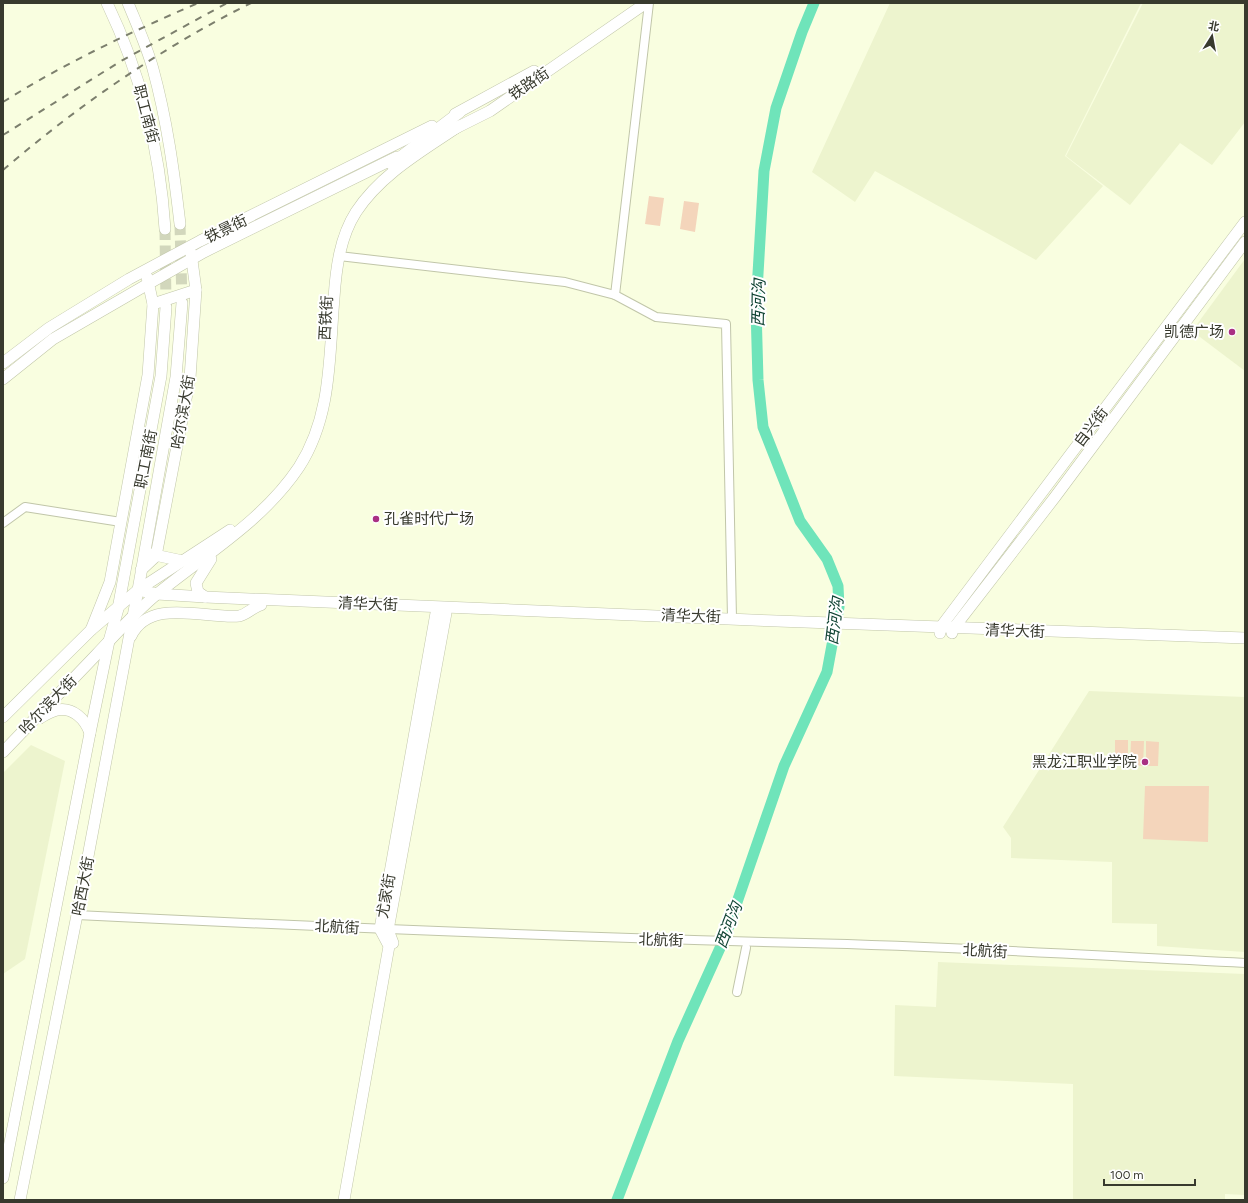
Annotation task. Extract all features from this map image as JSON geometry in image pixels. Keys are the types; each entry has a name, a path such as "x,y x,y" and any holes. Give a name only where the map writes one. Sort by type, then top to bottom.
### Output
{"main road":[{"name":"职工南街","path":"107,3 128,50 151,128 162,193 165,229"},
{"name":"职工南街","path":"128,3 150,60 159,93 172,163 180,224"},
{"name":"铁路街","path":"460,112 521,80 637,3"},
{"name":"铁路街","path":"405,153 490,111 648,3"},
{"name":"西铁街","path":"221,543 268,495 290,469 303,448 313,426 320,400 329,274 339,235 351,210 363,192 405,153 460,112"},
{"name":"铁景街","path":"3,363 49,328 145,271 460,112"},
{"name":"西铁街","path":"221,543 276,496 298,468 311,445 323,413 327,390 335,287 339,256 343,238 355,213 370,194 387,177 412,157 458,126"},
{"name":"铁景街","path":"3,379 53,339 192,259 405,153"},
{"name":"自兴街","path":"940,631 1245,222"},
{"name":"自兴街","path":"952,631 1055,497 1245,242"},
{"name":"哈尔滨大街","path":"156,556 190,378 196,290 190,247"},
{"path":"91,630 110,582 148,375 153,304 145,271"},
{"path":"153,304 196,290"},
{"name":"职工南街","path":"141,570 176,377 182,303"},
{"name":"职工南街","path":"118,609 161,376 166,308"},
{"name":"哈尔滨大街","path":"3,717 91,630 118,609 138,590 183,561 221,543"},
{"name":"哈尔滨大街","path":"3,752 133,615 221,543"},
{"path":"205,597 198,592 196,583 201,572 221,543"},
{"path":"145,553 183,561"},
{"path":"141,570 156,556"},
{"name":"哈西大街","path":"20,1200 77,915 141,570"},
{"name":"清华大街","path":"138,590 154,597 261,605 441,613 779,622"},
{"name":"清华大街","path":"154,597 205,597 732,618 940,631 1245,638"},
{"path":"128,642 138,626 148,617 156,614 238,616 261,605"},
{"name":"哈西大街","path":"3,1178 5,1161 90,733 109,641 118,609"},
{"name":"尤家街","path":"344,1200 389,946 384,930 441,613"},
{"name":"清华大街","path":"952,631 1245,644"},
{"path":"32,722 56,710 63,710 79,716 85,722 90,733"},
{"name":"尤家街","path":"350,1200 393,946 384,930"}],"street":[{"path":"615,295 648,3"},
{"path":"339,256 565,282 615,295 656,316 726,324 732,618"},
{"path":"3,523 25,507 121,522"},
{"name":"北航街","path":"77,915 384,930 656,940 804,943 1245,963"},
{"path":"737,992 746,948"}],"shaded area":[{"path":"890,3 1141,3 1065,156 1103,186 1036,260 875,171 855,202 812,172"},
{"path":"1143,3 1245,3 1245,122 1212,165 1180,143 1130,205 1066,156"},
{"path":"649,196 664,198 660,226 645,224"},
{"path":"684,201 699,203 695,232 680,229"},
{"path":"1245,259 1245,371 1192,331"},
{"name":"黑龙江职业学院","path":"1089,691 1245,697 1245,952 1157,946 1157,924 1112,923 1112,862 1011,858 1011,838 1003,827"},
{"path":"1115,740 1128,740 1128,766 1115,766"},
{"path":"1131,741 1144,741 1143,766 1130,765"},
{"path":"1146,741 1159,742 1158,766 1146,766"},
{"path":"31,745 65,761 25,959 3,974 3,773"},
{"path":"1145,786 1209,786 1208,842 1143,839"},
{"path":"938,962 1245,974 1245,1195 1225,1194 1225,1200 1073,1200 1073,1084 894,1076 895,1005 936,1007"}],"waterway":[{"name":"西河沟","path":"617,1200 678,1041 725,937 784,766 827,672 839,607 838,586 827,559 800,521 763,427 758,380 756,308 764,171 776,108 802,32 814,3"}],"tunnel":[{"path":"180,224 182,303"},
{"path":"165,229 166,307"}],"railway":[{"path":"3,102 74,61 148,25 198,3"},
{"path":"3,135 121,61 227,3"},
{"path":"3,170 91,100 153,58 218,20 251,3"}],"place":[{"name":"凯德广场","path":"1232,332"},
{"name":"孔雀时代广场","path":"376,519"},
{"name":"黑龙江职业学院","path":"1145,762"}]}
